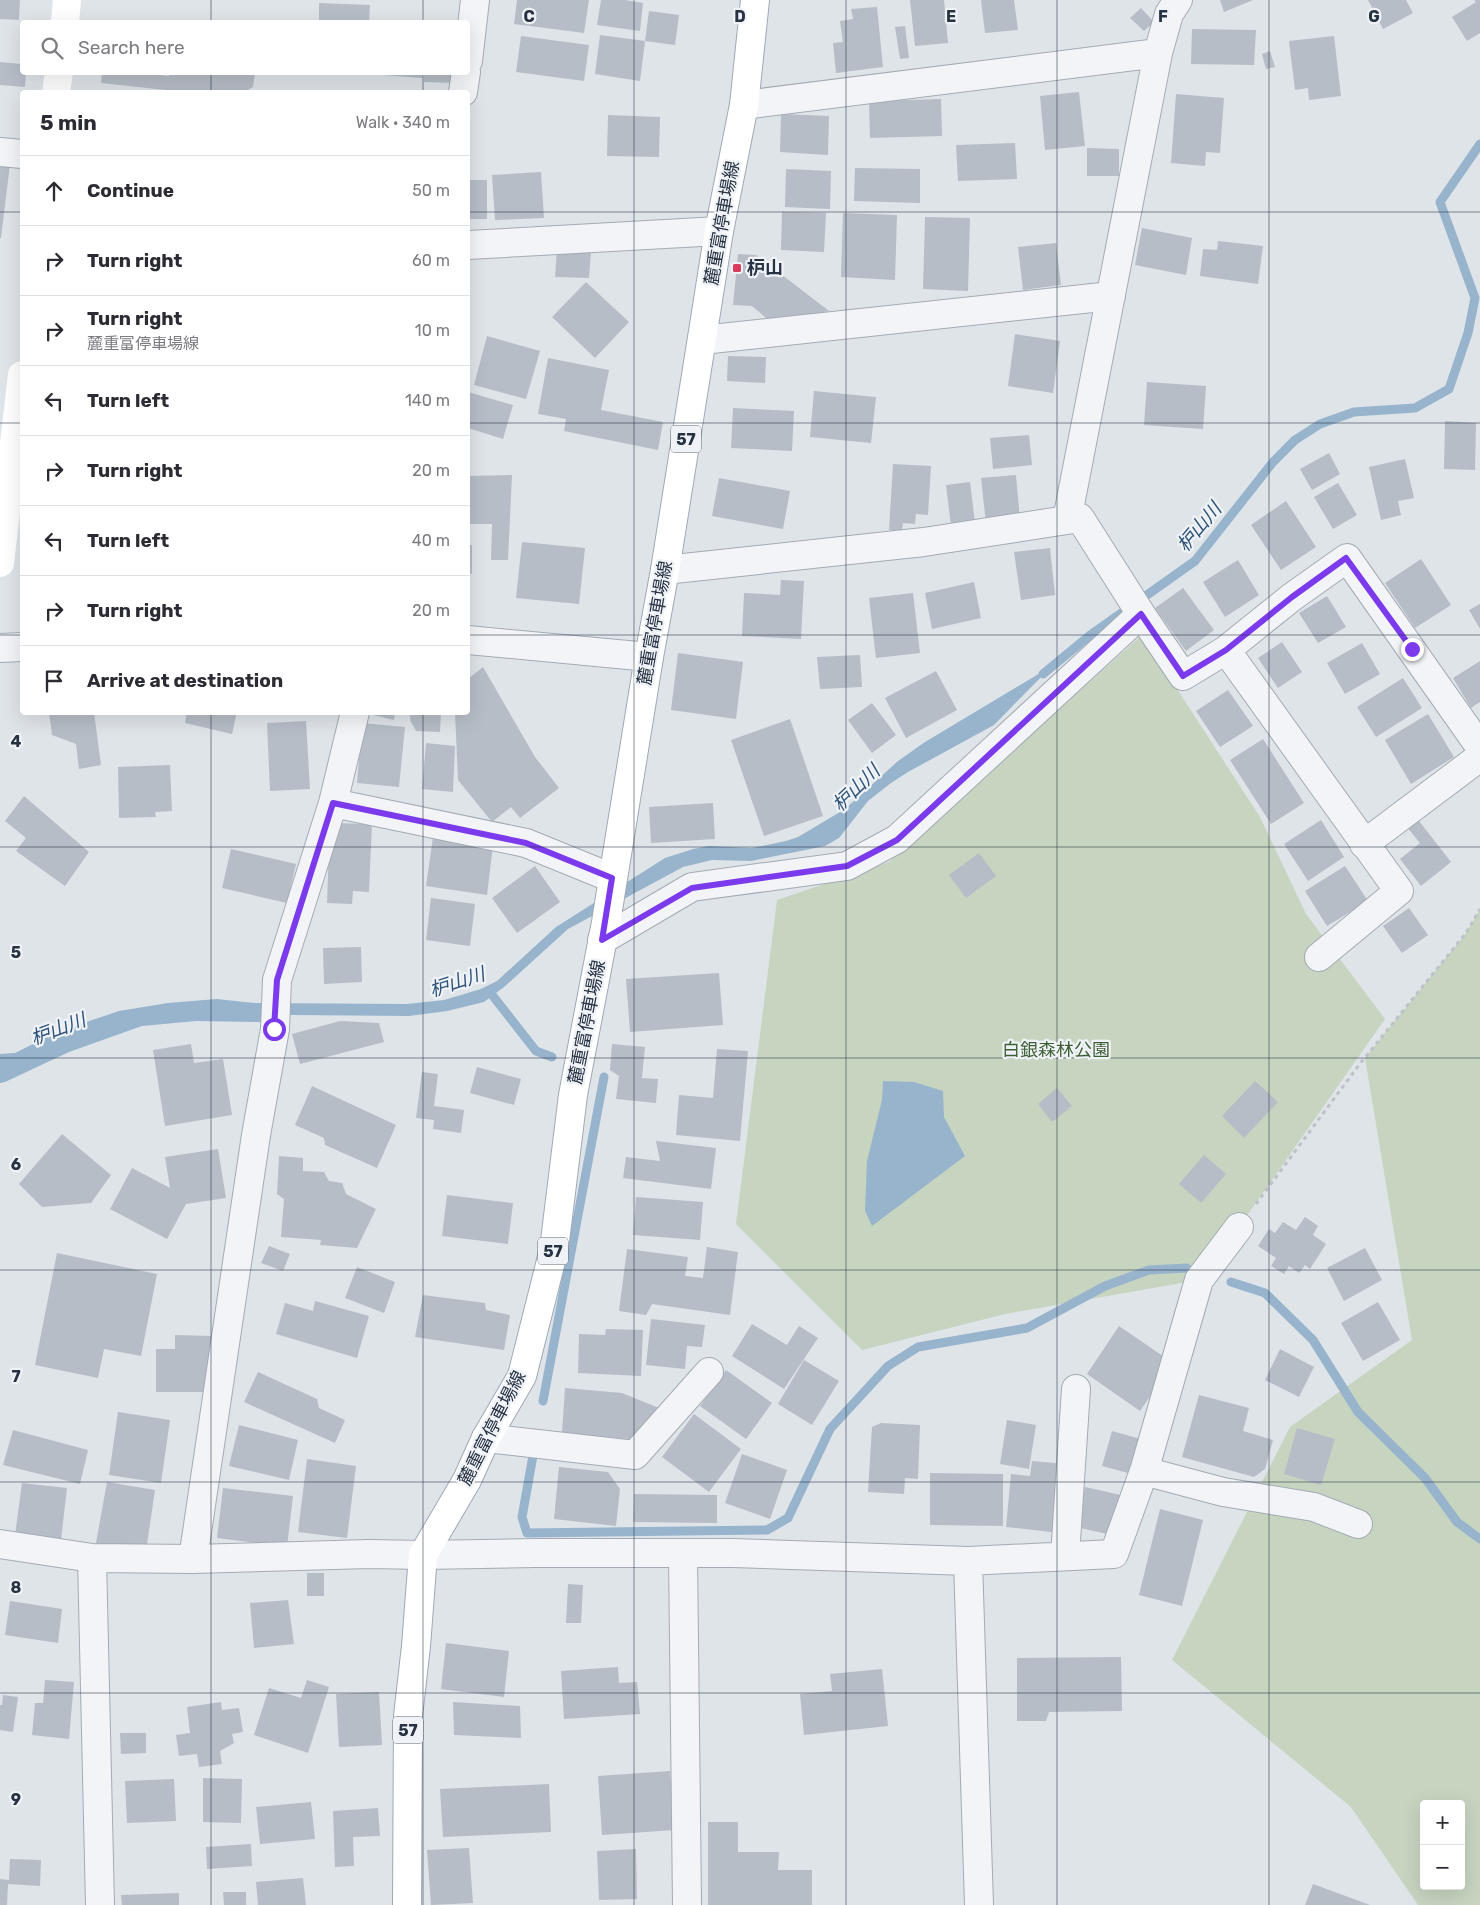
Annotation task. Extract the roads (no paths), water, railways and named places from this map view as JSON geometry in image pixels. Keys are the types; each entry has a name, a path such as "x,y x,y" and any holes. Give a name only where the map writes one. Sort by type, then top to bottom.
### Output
{"main road":[{"path":"65,20 67,0"},
{"name":"麓重富停車場線","path":"407,1905 408,1716 424,1555 466,1480 486,1438 522,1376 554,1249 573,1095 604,931 665,570 719,231 744,105 755,0"},
{"path":"56,90 59,75"},
{"path":"0,563 20,392"}],"street":[{"path":"470,45 476,0"},
{"path":"1067,520 1158,52 1169,14 1178,0"},
{"path":"744,105 1158,52"},
{"path":"463,90 466,75"},
{"path":"0,152 20,154"},
{"path":"470,244 719,231"},
{"path":"702,340 1111,296"},
{"path":"665,570 924,542 1080,518 1183,676 1226,650 1292,597 1346,558 1480,747"},
{"path":"604,931 692,888 847,866 897,840 1141,613"},
{"path":"470,640 649,657"},
{"path":"0,648 20,647"},
{"path":"1226,650 1399,891 1319,957"},
{"path":"193,1559 256,1135 274,1029 277,980 333,803 354,715"},
{"path":"1364,844 1480,757"},
{"path":"333,803 526,843 612,878"},
{"path":"0,1544 92,1558 193,1559 369,1554 683,1553 968,1561 1114,1554 1144,1471 1199,1280 1239,1226"},
{"path":"486,1438 635,1455 709,1372"},
{"path":"1065,1556 1076,1389"},
{"path":"1144,1471 1223,1492 1314,1507 1358,1524"},
{"path":"683,1553 687,1905"},
{"path":"92,1558 100,1905"},
{"path":"968,1561 979,1905"}],"water":[{"path":"1052,666 994,725 908,772 868,801 839,838 825,846 751,861 712,860 683,867 568,929 504,987 484,1002 447,1011 409,1016 291,1015 260,1022 196,1021 142,1026 69,1052 0,1083 0,1054 15,1053 57,1032 119,1011 168,1003 217,999 254,1003 407,1004 444,1000 481,989 497,981 556,927 665,858 709,846 752,848 798,837 845,809 898,761 925,742"},
{"path":"883,1081 914,1082 943,1091 944,1117 965,1156 872,1226 865,1211 867,1161 882,1100"}],"waterway":[{"name":"枦山川","path":"1043,674 1089,636 1195,561 1273,462 1295,440 1320,424 1354,412 1415,408 1449,389 1468,333 1475,298 1440,202 1480,144"},
{"path":"489,991 536,1051 552,1057"},
{"path":"543,1401 604,1077"},
{"path":"534,1450 522,1517 527,1533 767,1530 788,1518 830,1429 888,1366 918,1347 1027,1328 1105,1286 1149,1270 1187,1268"},
{"path":"1231,1282 1265,1293 1313,1340 1358,1412 1425,1478 1457,1522 1480,1539"}],"place":[{"name":"枦山","path":"737,268"}],"park label":[{"name":"白銀森林公園","path":"1056,1050"}]}
